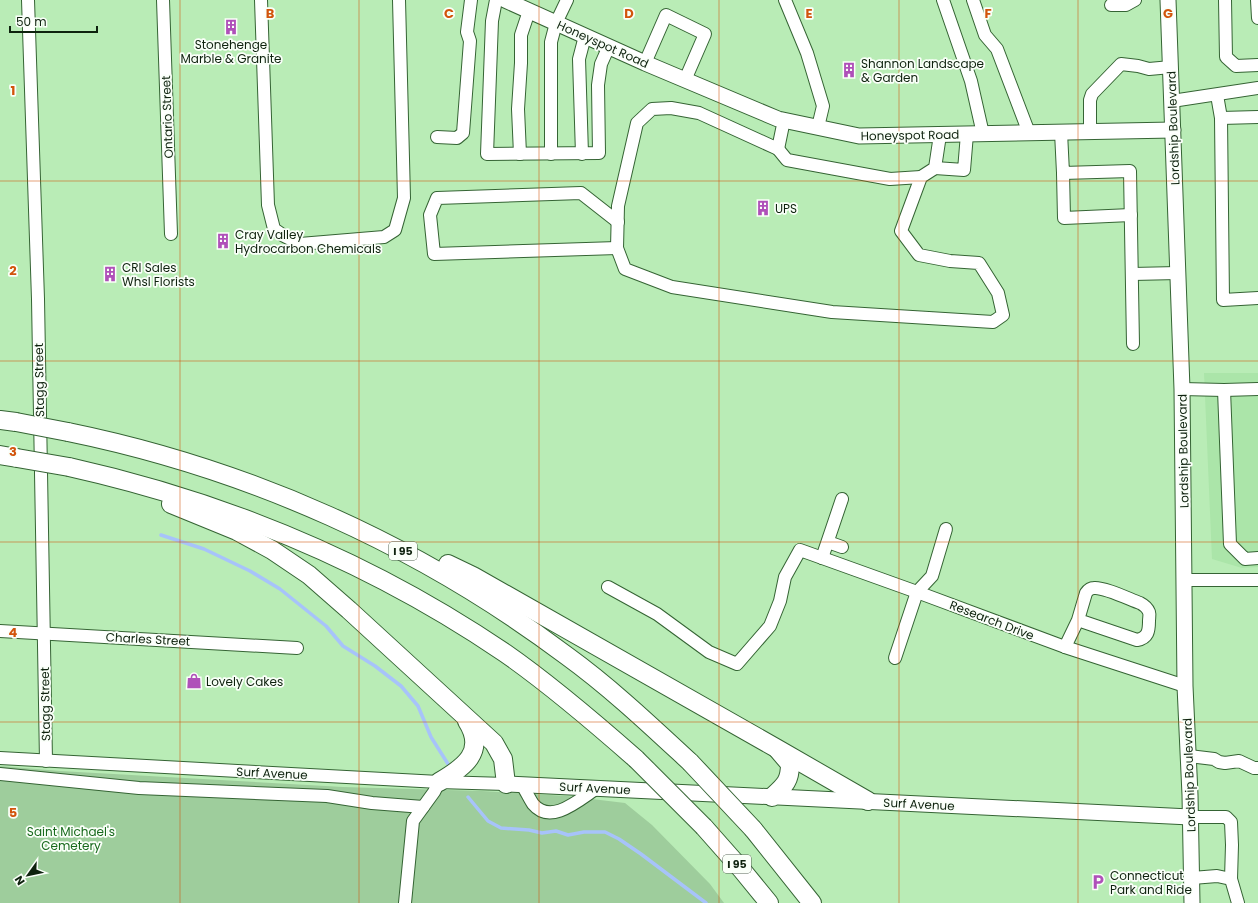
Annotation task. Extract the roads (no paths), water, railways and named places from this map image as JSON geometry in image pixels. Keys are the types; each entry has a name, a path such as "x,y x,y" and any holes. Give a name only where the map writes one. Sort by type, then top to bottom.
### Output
{"highway":[{"name":"I 95","path":"8,421 68,432 134,447 213,470 327,514 392,545 436,569 536,633 606,686 652,726 690,762 753,829 812,903"},
{"name":"I 95","path":"8,456 73,468 200,502 280,532 358,567 433,607 506,654 573,705 636,759 704,827 742,870 768,903"},
{"path":"73,468 237,531 272,550 310,575 494,743 514,784"},
{"path":"327,514 438,559 473,576 868,801"},
{"path":"439,782 459,769 472,755 475,749 470,726 464,717"},
{"path":"772,797 785,786 790,775 790,764 776,748"}],"main road":[{"name":"Honeyspot Road","path":"505,0 646,63 778,118 859,136 1173,130"},
{"name":"Lordship Boulevard","path":"1168,0 1182,389 1186,686 1192,903"},
{"name":"Surf Avenue","path":"514,784 1190,817"}],"street":[{"name":"Stagg Street","path":"28,0 38,299 46,760"},
{"name":"Ontario Street","path":"163,0 171,234"},
{"path":"261,0 268,205 274,229 300,244 384,237 396,230 404,198 399,0"},
{"path":"437,137 457,138 463,133 470,41 467,32 471,0"},
{"path":"496,0 492,21 487,154 599,153 598,85 601,64 609,46"},
{"path":"551,154 550,42 556,23 567,0"},
{"path":"785,0 807,53 823,106 818,127"},
{"path":"943,0 971,81 983,134"},
{"path":"973,0 985,35 997,49 1029,133"},
{"path":"1111,5 1126,5 1135,0"},
{"path":"1225,0 1226,57 1236,66 1258,65"},
{"path":"1257,0 1258,18"},
{"path":"520,154 518,109 521,35 529,11"},
{"path":"646,63 666,15 704,34 686,80"},
{"path":"582,154 579,59 585,36"},
{"path":"1090,132 1090,100 1092,94 1121,64 1149,69 1171,67"},
{"path":"1172,101 1258,88"},
{"path":"1217,95 1221,118 1223,300 1258,298"},
{"path":"921,177 901,231 919,255 950,261 980,263 998,293 1003,315 993,322 832,312 672,287 625,269 617,248 618,206 637,123 652,109 671,108 698,113 778,149 787,160 890,178 921,177 935,168 964,170 967,134"},
{"path":"1221,118 1258,117"},
{"path":"778,149 784,120"},
{"path":"1061,132 1064,218 1131,215"},
{"path":"935,168 940,135"},
{"path":"1063,173 1130,171 1133,344"},
{"path":"617,248 434,254 430,215 437,198 581,193 618,222"},
{"path":"1132,274 1178,273"},
{"path":"1182,389 1258,389"},
{"path":"1224,390 1230,544 1245,559 1258,558"},
{"path":"822,558 842,499"},
{"path":"895,658 917,592 932,576 946,529"},
{"path":"828,542 842,547"},
{"name":"Research Drive","path":"608,587 657,614 709,652 737,664 770,626 780,601 785,577 800,550 1065,647 1186,686"},
{"path":"1184,580 1258,580"},
{"path":"1065,647 1078,620 1088,590 1093,588 1101,589 1140,602 1146,606 1150,613 1149,631 1146,636 1137,640 1078,620"},
{"name":"Charles Street","path":"0,631 297,648"},
{"path":"1188,756 1214,759 1225,763 1239,761 1254,768 1258,768"},
{"name":"Surf Avenue","path":"0,758 439,782 514,784"},
{"path":"0,774 139,788 327,796 372,803 423,807"},
{"path":"405,903 413,820 434,792 439,782"},
{"path":"514,784 537,808 546,812 564,809 597,788"},
{"path":"1190,817 1226,817 1231,822 1231,879 1238,903"},
{"path":"1192,878 1217,876 1231,879"}],"waterway":[{"path":"161,535 204,549 250,571 280,589 326,626 343,646 375,666 401,686 418,706 431,737 448,764"},
{"path":"468,797 488,821 501,828 529,830 542,833 556,831 568,835 584,832 605,832 619,839 641,854 706,903"}],"place":[{"name":"Stonehenge Marble & Granite","path":"231,27"},
{"name":"Shannon Landscape & Garden","path":"849,70"},
{"name":"UPS","path":"763,208"},
{"name":"Cray Valley Hydrocarbon Chemicals","path":"223,241"},
{"name":"CRI Sales Whsl Florists","path":"110,274"},
{"name":"Lovely Cakes","path":"194,681"},
{"name":"Connecticut Park and Ride","path":"1098,882"}],"park label":[{"name":"Saint Michael's Cemetery","path":"71,838"}]}
